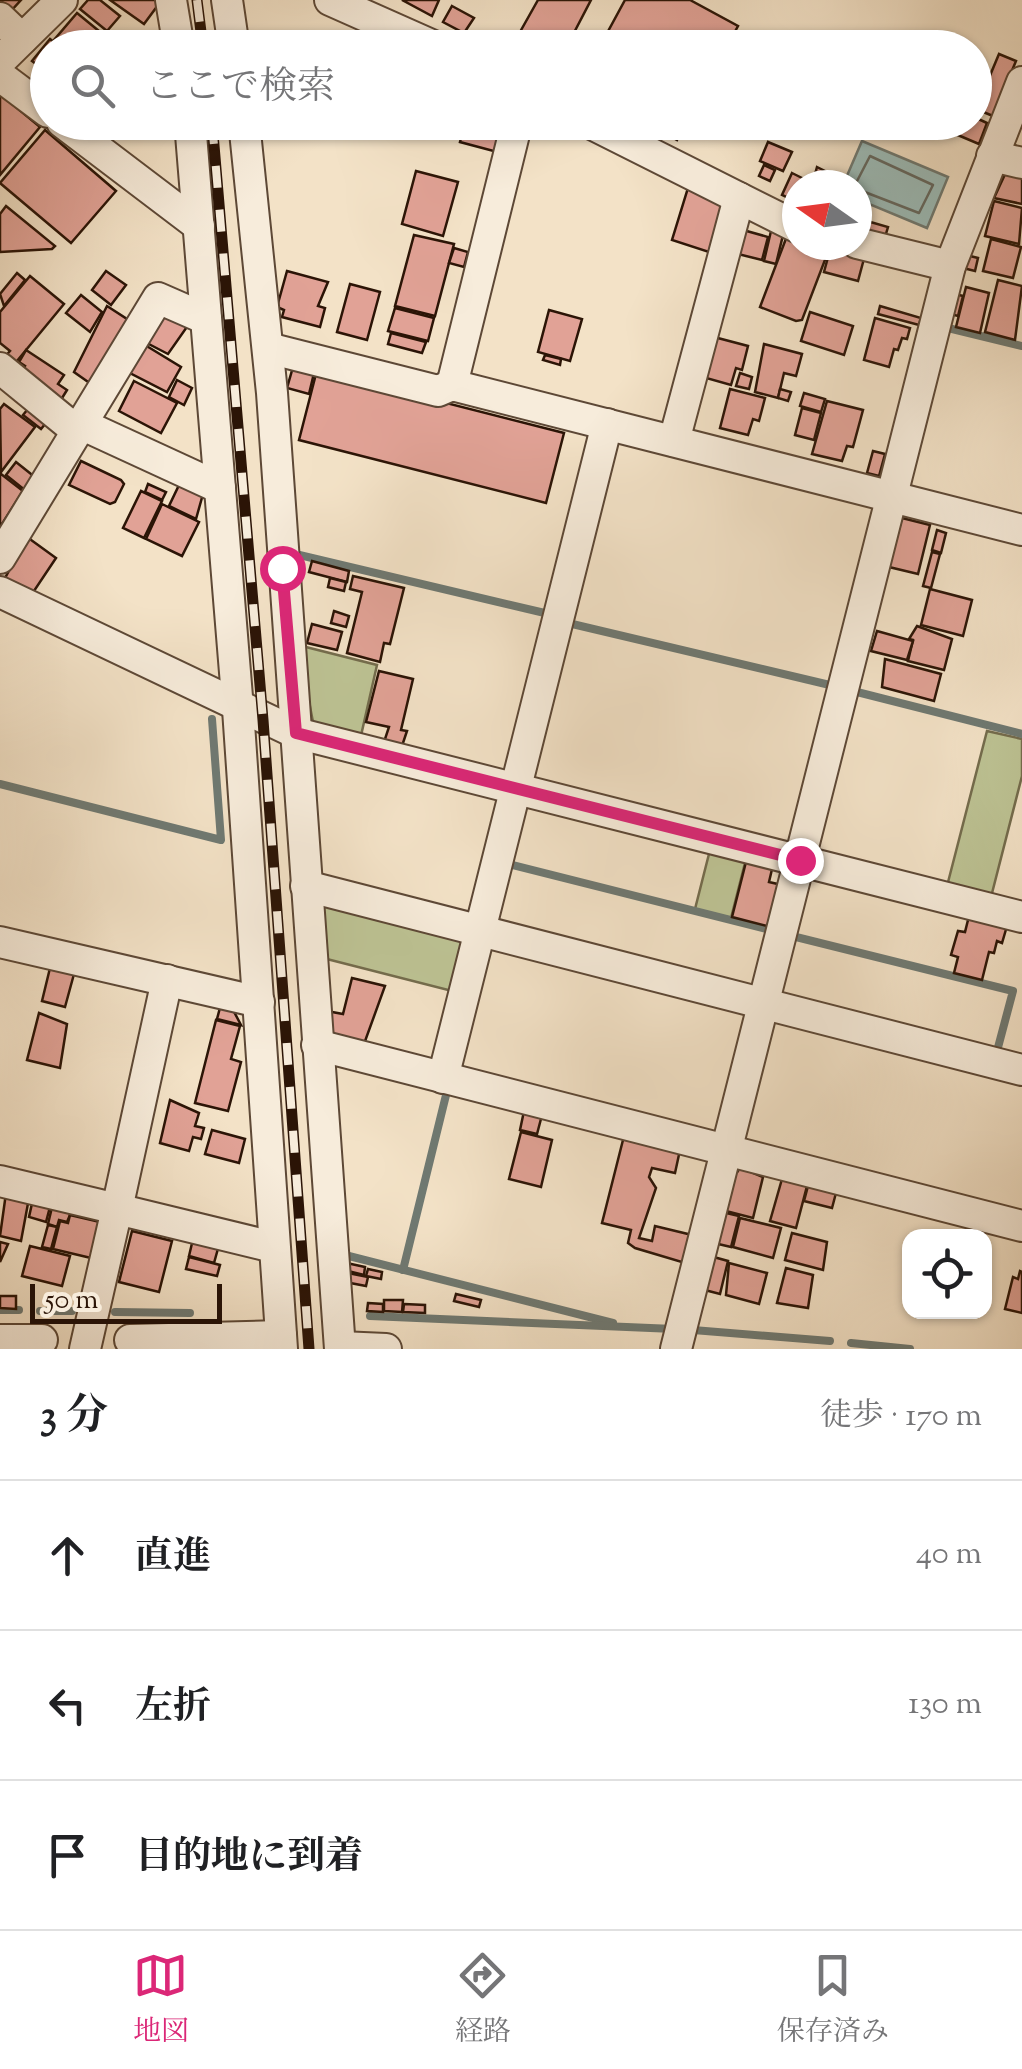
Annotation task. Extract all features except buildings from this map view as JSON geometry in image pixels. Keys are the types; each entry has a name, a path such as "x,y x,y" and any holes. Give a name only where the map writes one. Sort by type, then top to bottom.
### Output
{"street":[{"path":"0,61 11,28 62,0"},
{"path":"172,0 176,30"},
{"path":"226,0 231,30"},
{"path":"330,0 398,30"},
{"path":"0,76 30,98"},
{"path":"676,1349 950,266 1007,160 1022,82"},
{"path":"86,140 199,226"},
{"path":"130,1340 282,1343 238,708 192,140"},
{"path":"246,140 267,338 340,1348 386,1349"},
{"path":"454,380 513,140"},
{"path":"624,140 782,220"},
{"path":"674,441 739,198"},
{"path":"872,247 950,266"},
{"path":"0,558 158,298 206,319"},
{"path":"267,338 454,380 606,424 1022,530"},
{"path":"0,368 79,427 220,488"},
{"path":"443,1078 606,424"},
{"path":"0,592 296,733 1022,918"},
{"path":"306,886 1022,1070"},
{"path":"0,942 259,1002"},
{"path":"85,1349 167,980"},
{"path":"317,1045 725,1153 1022,1226"},
{"path":"0,1181 273,1247"},
{"path":"0,1340 42,1340"}],"green space":[{"path":"298,645 377,665 360,740 313,722"},
{"path":"987,731 1022,739 1022,776 990,901 946,890"},
{"path":"711,846 747,855 731,918 695,909"},
{"path":"314,903 469,942 456,992 315,956"}],"water":[{"path":"862,141 948,177 927,228 872,205 872,170 849,170"}],"waterway":[{"path":"948,328 1022,346"},
{"path":"291,553 549,614"},
{"path":"568,623 834,686"},
{"path":"857,692 1022,734"},
{"path":"0,784 221,840 212,719"},
{"path":"508,864 774,931"},
{"path":"792,936 1013,991 996,1055"},
{"path":"403,1270 448,1087"},
{"path":"341,1254 613,1323"},
{"path":"0,1310 19,1310"},
{"path":"40,1311 72,1311"},
{"path":"115,1312 190,1313"},
{"path":"370,1316 674,1329"},
{"path":"693,1330 830,1341"},
{"path":"851,1343 910,1349"}],"railway":[{"path":"197,0 201,30"},
{"path":"214,140 263,720 309,1349"}],"route":[{"path":"282,568 296,733 800,860"}]}
